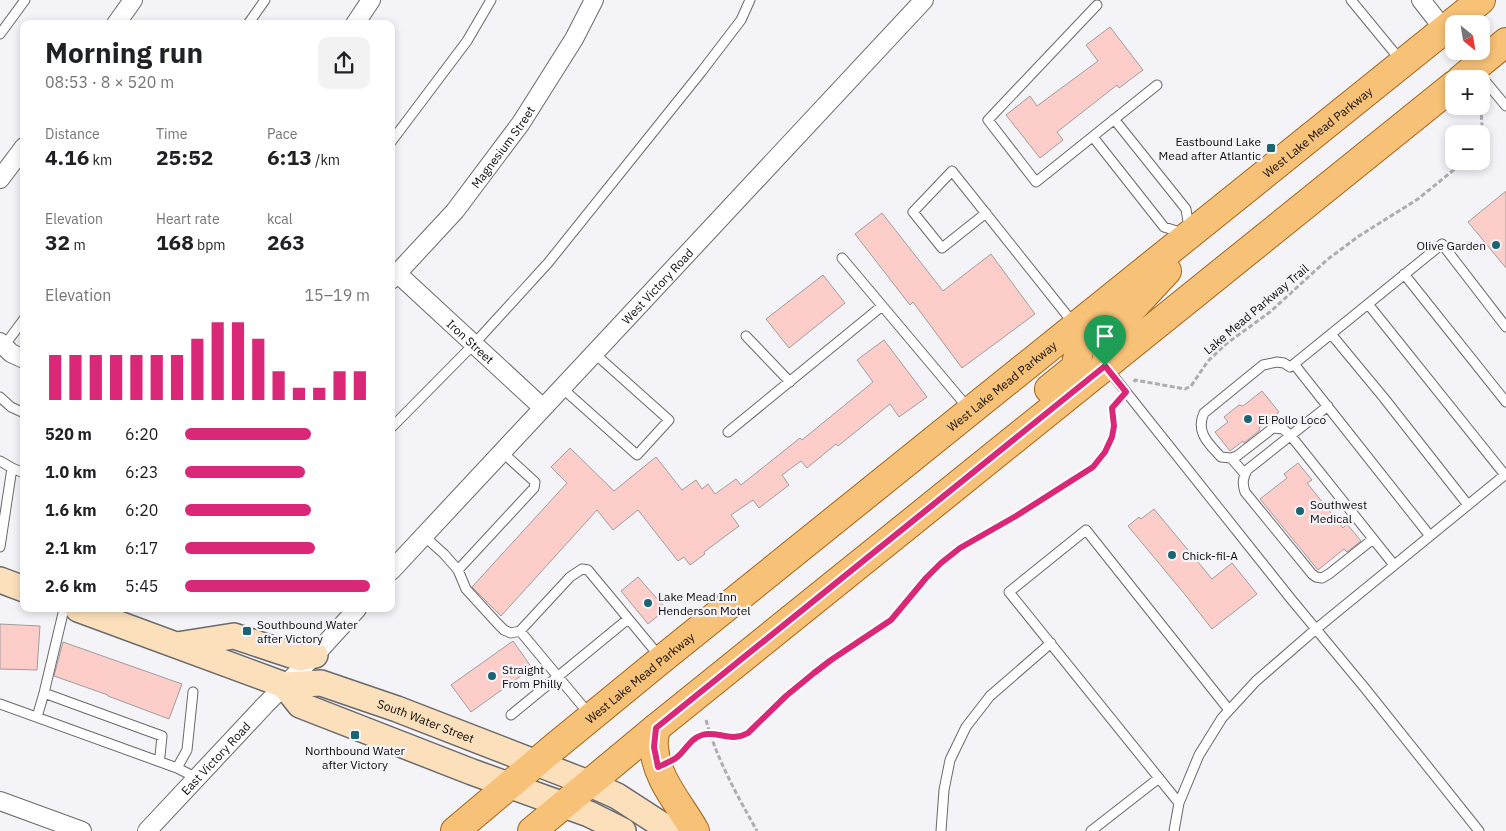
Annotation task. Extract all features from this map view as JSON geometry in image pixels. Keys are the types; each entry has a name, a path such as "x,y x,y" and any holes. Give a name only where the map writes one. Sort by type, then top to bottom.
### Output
{"main road":[{"name":"West Lake Mead Parkway","path":"1468,15 1481,0"},
{"name":"West Lake Mead Parkway","path":"455,831 526,779 592,717 1189,235 1403,64 1445,38"},
{"path":"1466,66 1506,42"},
{"path":"532,831 572,789 656,728 1445,92"},
{"path":"1105,366 1114,328 1229,203"},
{"path":"977,469 995,434 1075,368 1080,347 1076,326"},
{"path":"0,580 20,588"},
{"name":"South Water Street","path":"86,612 284,685 321,683 397,709 526,779"},
{"path":"176,645 234,636 300,658 315,655"},
{"name":"South Water Street","path":"284,685 300,705 526,779 572,789"},
{"path":"656,728 654,747 658,767 672,796 695,831"},
{"path":"572,789 589,814 623,831"},
{"path":"572,789 617,796 671,831"}],"street":[{"path":"119,20 133,0"},
{"path":"358,20 371,0"},
{"name":"Magnesium Street","path":"395,277 456,211 521,123 574,39 594,0"},
{"name":"West Victory Road","path":"395,567 924,0"},
{"path":"1421,0 1445,31"},
{"path":"0,179 20,152"},
{"name":"Iron Street","path":"395,277 474,344 543,408"},
{"path":"2,344 11,353 20,357"},
{"path":"284,685 315,655 354,612"},
{"name":"East Victory Road","path":"147,831 284,685"},
{"path":"0,801 82,831"}],"lane":[{"path":"0,34 25,0"},
{"path":"251,20 265,0"},
{"path":"395,137 467,41 491,0"},
{"path":"395,424 474,344 548,263 696,79 741,20 750,0"},
{"path":"1351,0 1403,64"},
{"path":"1097,4 988,120 1036,182 1157,85"},
{"path":"1466,66 1506,106"},
{"path":"1093,137 1164,226 1189,235 1186,209 1114,119"},
{"path":"986,213 942,248 913,212 952,171 986,213 1076,326"},
{"path":"1394,565 1283,428 1273,428 1237,456 1231,458 1221,457 1205,440 1200,428 1201,419 1204,413 1263,365 1277,362 1284,363 1290,367 1442,244 1506,326"},
{"path":"842,258 970,411"},
{"path":"1404,274 1506,402"},
{"path":"1174,831 1180,803 1199,755 1229,710 1256,681 1316,629 1505,475 1368,304"},
{"path":"728,432 882,306"},
{"path":"2,344 20,324"},
{"path":"1331,334 1468,505"},
{"path":"746,336 790,382"},
{"path":"562,388 637,455 670,420 594,353"},
{"path":"1294,364 1430,536"},
{"path":"1105,366 1479,831"},
{"path":"0,397 20,411"},
{"path":"1328,406 1247,470 1243,477 1245,492 1300,561 1316,577 1322,578 1329,574 1373,539"},
{"path":"458,570 534,488 535,482 502,452"},
{"path":"1231,458 1245,474"},
{"path":"0,461 20,471"},
{"path":"0,547 12,468"},
{"path":"1180,803 1009,592 1086,530 1229,710"},
{"path":"424,536 458,570 466,589 504,630 511,633 520,631 570,577 582,569 588,570 662,660"},
{"path":"36,717 44,693 63,612"},
{"path":"511,716 628,619"},
{"path":"520,631 592,717"},
{"path":"941,831 944,790 950,760 966,727 990,696 1051,643"},
{"path":"177,768 187,750 193,692"},
{"path":"44,693 162,736 160,756 157,761"},
{"path":"0,704 177,768 197,778"},
{"path":"1091,831 1159,778"}],"path":[{"name":"Lake Mead Parkway Trail","path":"710,734 733,738 748,733 786,696 814,673 891,620 926,578 960,548 1016,516 1093,467 1105,452 1112,437 1114,426 1112,408 1135,380 1185,389 1191,386 1208,361 1226,344 1270,312 1328,259 1359,236 1418,199 1454,170"},
{"path":"706,720 724,771 757,831"},
{"path":"658,767 676,758 689,742 698,736 710,734"}],"building":[{"path":"1110,27 1143,70 1119,88 1117,85 1057,132 1063,140 1040,158 1006,115 1030,96 1037,106 1098,61 1086,45"},
{"name":"Olive Garden","path":"1506,191 1506,268 1468,222"},
{"path":"882,213 943,291 991,254 1035,314 962,368 913,302 910,305 855,234"},
{"path":"823,275 845,303 789,348 766,319"},
{"path":"884,340 927,397 899,417 890,404 838,446 836,444 807,468 801,461 782,475 789,485 759,508 753,500 731,515 739,526 690,565 684,557 678,561 638,510 613,530 597,510 501,616 472,587 567,483 551,467 570,448 614,491 656,457 682,490 696,480 702,489 708,484 715,494 736,479 741,485 800,438 802,440 873,382 857,360"},
{"name":"El Pollo Loco","path":"1262,391 1279,412 1244,443 1243,441 1230,451 1215,432 1228,422 1224,417 1239,405 1243,406"},
{"name":"Southwest Medical","path":"1298,463 1312,480 1307,483 1343,528 1347,524 1361,541 1347,552 1344,549 1318,570 1260,499 1287,478 1284,474"},
{"path":"1154,509 1212,579 1232,563 1257,594 1212,629 1128,526 1139,517 1141,519"},
{"name":"Lake Mead Inn Henderson Motel","path":"638,577 666,609 648,624 621,591"},
{"path":"0,624 40,626 37,670 0,669"},
{"name":"Straight From Philly","path":"513,641 532,668 471,712 451,685"},
{"path":"63,642 182,684 169,719 54,676"}],"place":[{"name":"Eastbound Lake Mead after Atlantic","path":"1271,148"},
{"name":"Olive Garden","path":"1496,245"},
{"name":"El Pollo Loco","path":"1248,419"},
{"name":"Southwest Medical","path":"1300,511"},
{"name":"Chick-fil-A","path":"1172,555"},
{"name":"Lake Mead Inn Henderson Motel","path":"648,603"},
{"name":"Southbound Water after Victory","path":"247,631"},
{"name":"Straight From Philly","path":"492,676"},
{"name":"Northbound Water after Victory","path":"355,735"}],"route":[{"path":"1105,366 1126,392 1112,408 1114,431 1105,452 1093,467 1016,516 969,541 941,563 926,578 891,620 814,673 786,696 748,733 733,738 706,734 698,736 689,742 676,758 658,767 654,747 656,728 1105,366"}]}
